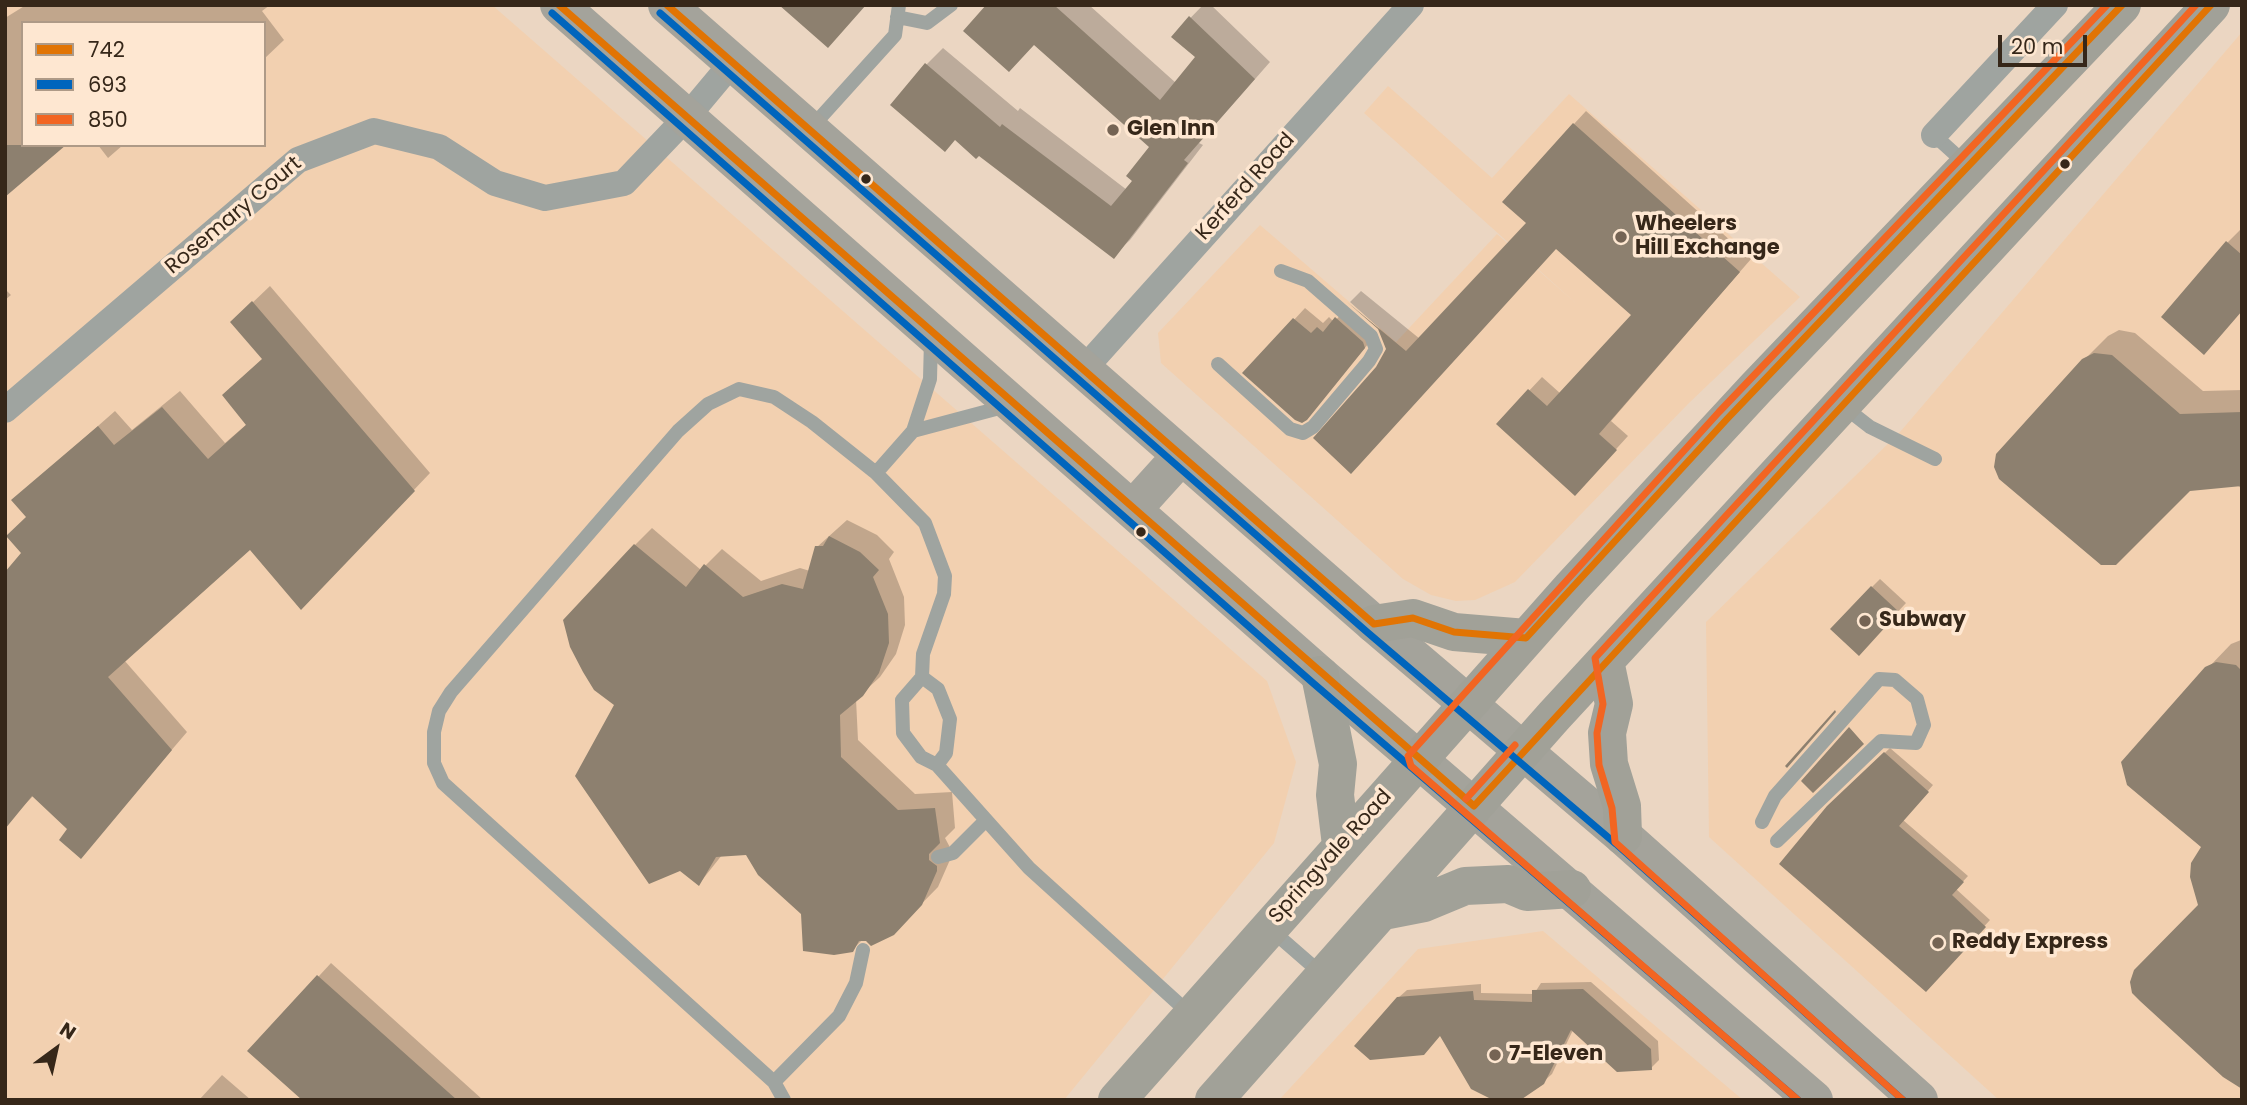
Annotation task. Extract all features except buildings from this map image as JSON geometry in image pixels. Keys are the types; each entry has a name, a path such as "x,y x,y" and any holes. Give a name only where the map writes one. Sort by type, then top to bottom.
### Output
{"highway":[{"name":"Springvale Road","path":"1117,1100 1418,758 1756,387 1969,168 2122,5"},
{"path":"1214,1100 1605,661 2211,5"},
{"path":"1374,624 1413,618 1454,632 1526,638"},
{"path":"1605,661 1614,704 1607,733 1609,764 1622,806 1623,836"},
{"path":"1320,675 1338,764 1335,795 1341,845"},
{"path":"1383,911 1424,903 1465,886 1508,884 1527,892 1572,889"}],"main road":[{"path":"559,5 1320,675 1572,889 1814,1100"},
{"path":"667,5 1374,624 1623,836 1919,1100"},
{"path":"1133,509 1181,456"}],"street":[{"name":"Kerferd Road","path":"1083,370 1411,5"},
{"path":"1934,135 2055,5"},
{"name":"Rosemary Court","path":"5,410 298,160 374,131 439,147 495,183 545,198 624,183 686,118 732,62"}],"lane":[{"path":"809,130 895,35 898,11 927,23 951,5"},
{"path":"1934,135 1969,168"},
{"path":"1218,364 1290,429 1303,433 1313,427 1369,361 1376,349 1371,336 1308,281 1280,271"},
{"path":"876,473 913,431 930,379 931,332"},
{"path":"784,1100 774,1082 443,783 434,763 434,732 439,711 451,692 678,431 708,404 739,389 774,397 812,422 876,473 925,523 946,576 944,594 923,653 922,677 902,700 903,733 921,757 937,765 1029,868 1191,1015"},
{"path":"913,431 1013,404"},
{"path":"1842,405 1870,427 1935,459"},
{"path":"922,677 938,689 950,719 946,754 937,765"},
{"path":"1762,822 1775,796 1879,679 1895,680 1917,699 1924,724 1916,743 1881,741 1777,841"},
{"path":"938,857 953,853 986,820"},
{"path":"1268,928 1325,976"},
{"path":"774,1082 839,1016 856,983 863,950"}],"shaded area":[{"path":"5,5 492,5 1267,681 1296,762 1274,843 1064,1100 5,1100"},
{"path":"2242,32 2242,1100 1999,1100 1709,837 1706,622 1900,432"},
{"path":"1388,86 1492,178 1569,94 1800,297 1689,403 1515,582 1475,600 1456,601 1431,595 1403,579 1161,363 1158,333 1260,225 1396,342 1497,234 1579,306 1364,113"},
{"path":"1543,931 1743,1100 1279,1100 1418,949"}],"transit line":[{"name":"742","path":"559,5 1474,806 2211,5"},
{"name":"742","path":"667,5 1374,624 1413,618 1454,632 1526,638 1727,419 2122,5"},
{"name":"850","path":"1798,1100 1411,766 1408,756 1719,412 2107,5"},
{"name":"850","path":"1903,1100 1615,842 1612,808 1599,765 1597,733 1603,704 1595,658 2196,5"},
{"name":"693","path":"552,13 1313,683 1798,1100"},
{"name":"693","path":"660,13 1367,632 1616,844 1903,1100"},
{"name":"850","path":"1466,799 1515,745"}],"place":[{"name":"Glen Inn","path":"1113,130"},
{"name":"Wheelers Hill Exchange","path":"1621,237"},
{"name":"Subway","path":"1865,621"},
{"name":"Reddy Express","path":"1938,943"},
{"name":"7-Eleven","path":"1495,1055"}]}
